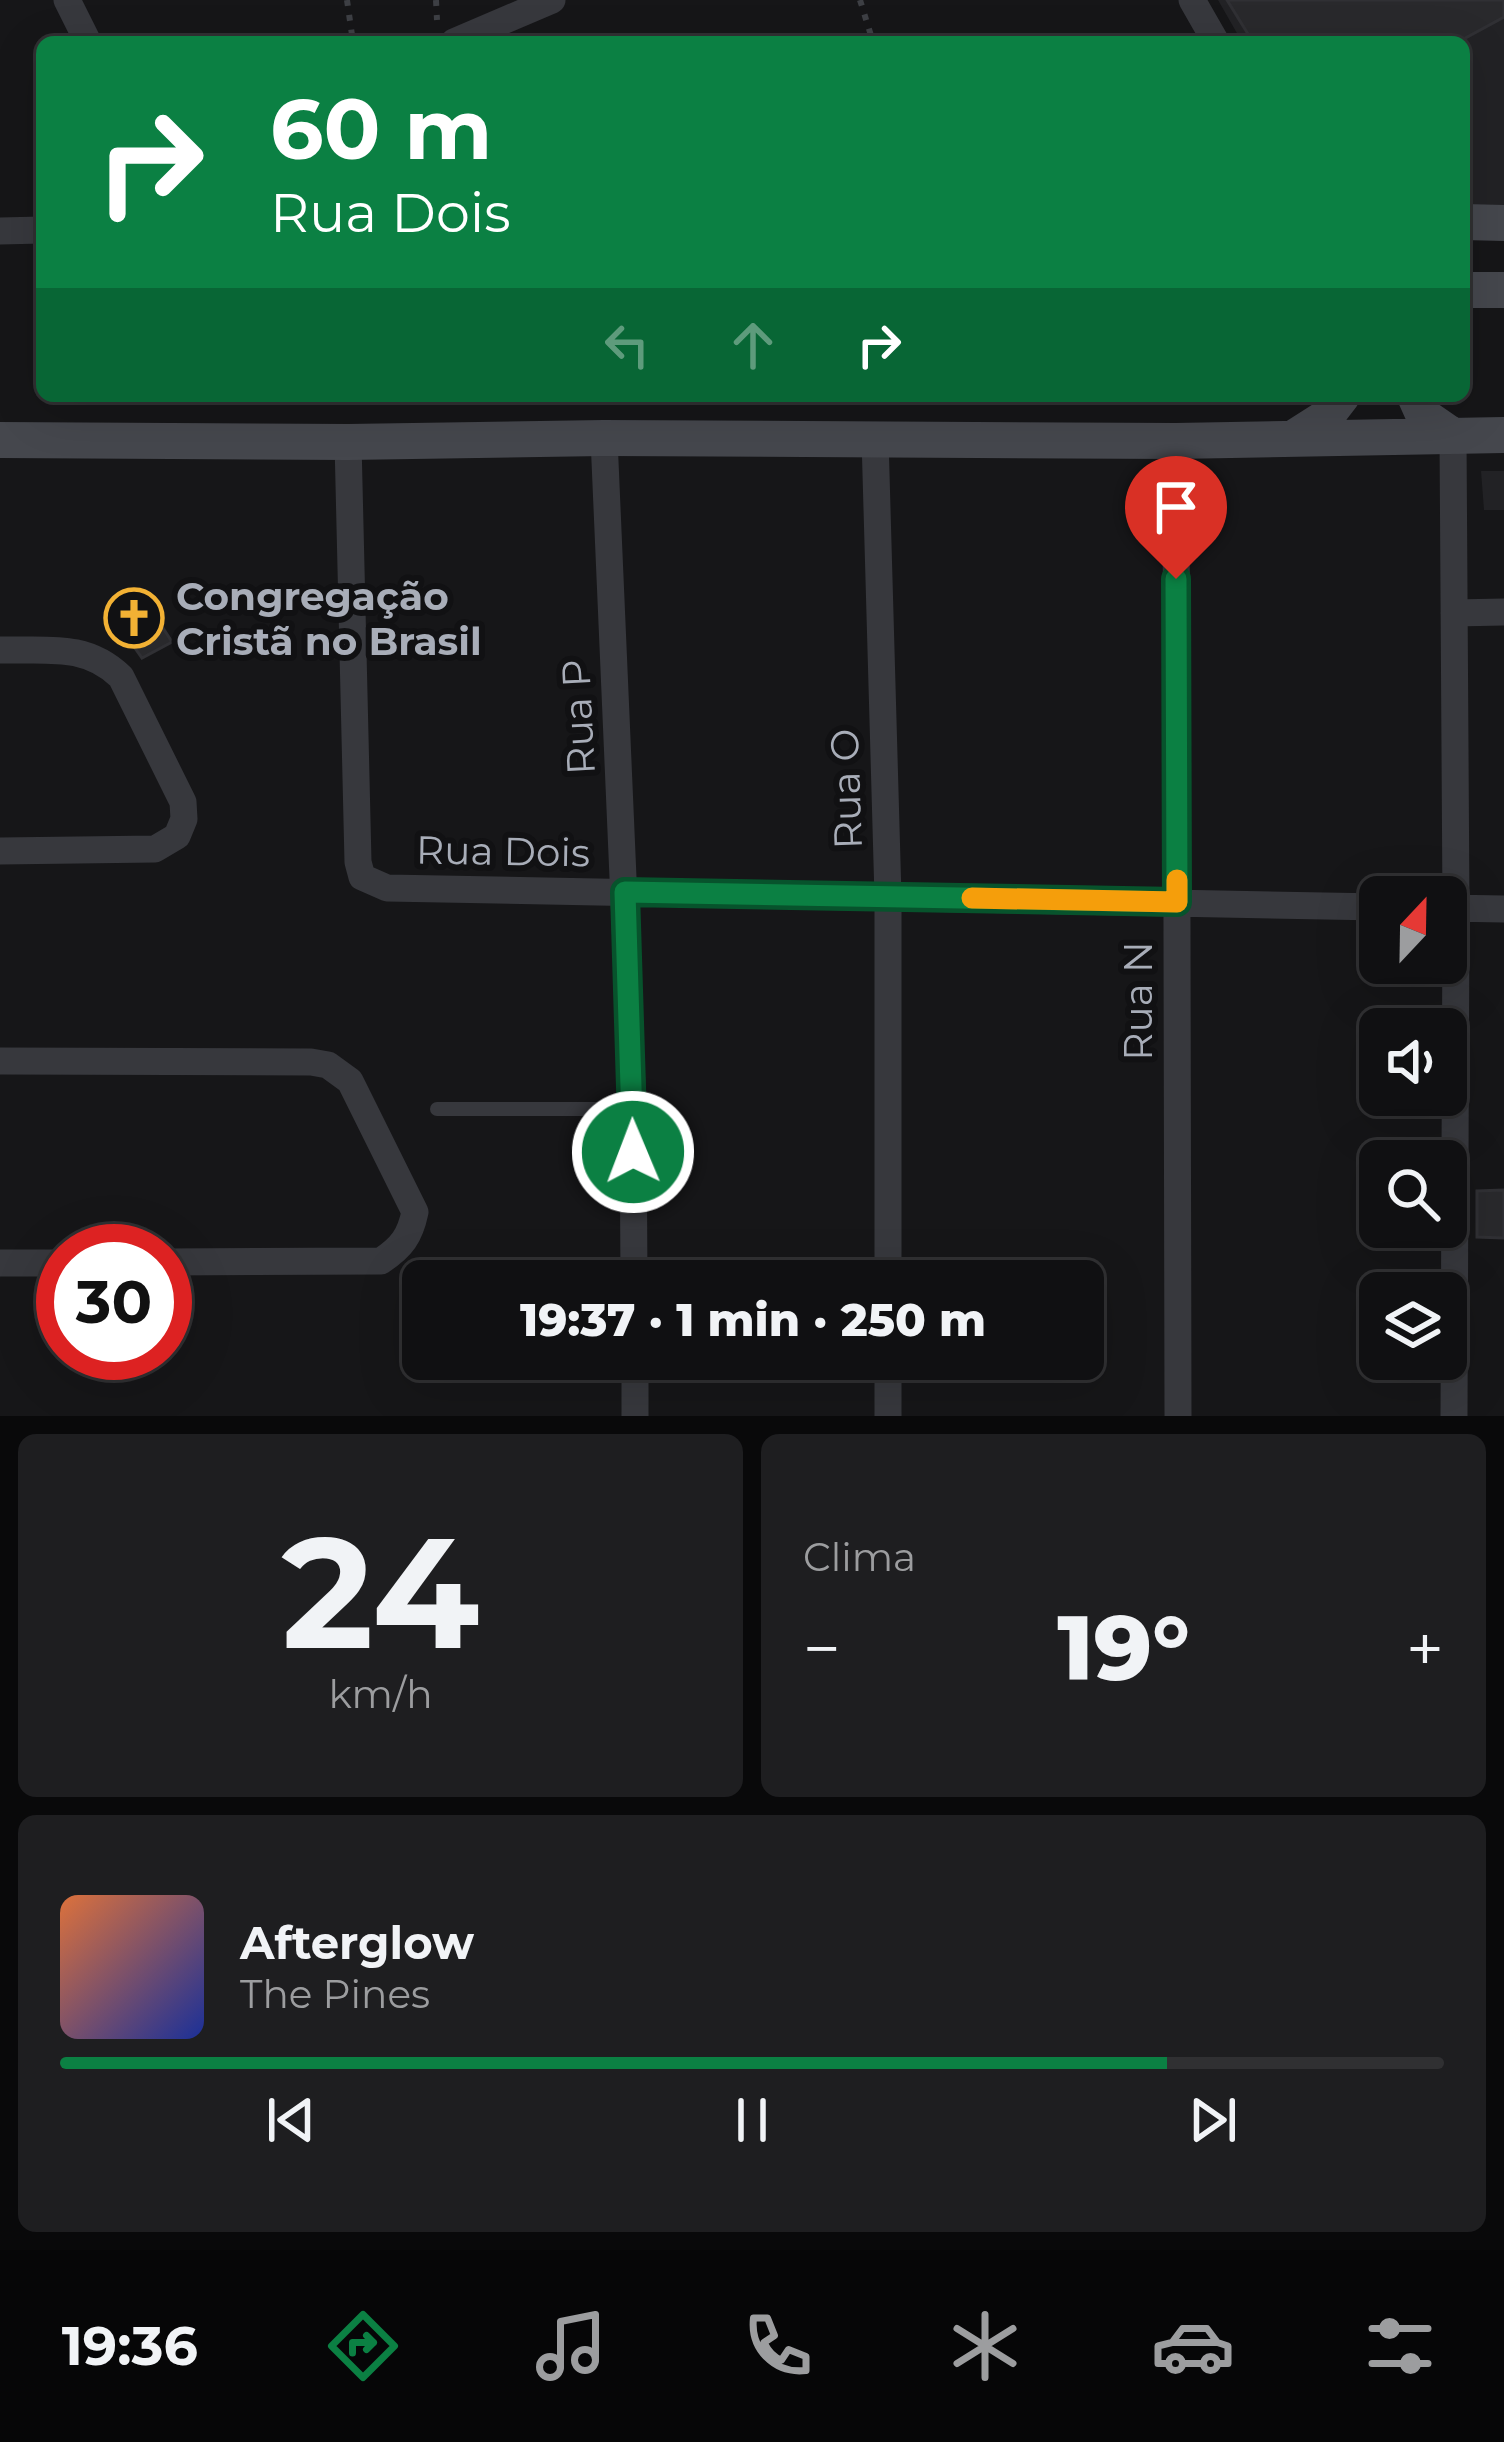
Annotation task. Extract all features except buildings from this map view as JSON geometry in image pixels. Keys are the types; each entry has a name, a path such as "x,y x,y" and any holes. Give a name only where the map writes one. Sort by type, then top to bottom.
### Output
{"main road":[{"path":"1470,223 1504,223"},
{"path":"1292,440 1325,418 1339,402"},
{"path":"1345,402 1348,420 1360,432 1380,438 1406,428 1416,402"},
{"path":"1418,402 1429,420 1453,436"},
{"path":"0,440 1176,441 1504,435"}],"street":[{"path":"67,0 85,36"},
{"path":"468,36 552,0"},
{"path":"1192,0 1213,36"},
{"path":"0,231 36,230"},
{"path":"1451,876 1453,436"},
{"name":"Rua P","path":"604,437 633,1109 634,1260"},
{"name":"Rua O","path":"875,438 888,897 888,1260"},
{"name":"Rua N","path":"1176,441 1178,1416"},
{"name":"Rua Dois","path":"348,442 362,877 387,888 1359,906"},
{"path":"1454,613 1504,613"},
{"path":"0,650 94,655 121,677 183,802 184,819 177,836 155,850 0,851"},
{"path":"1467,908 1504,909"},
{"path":"1451,984 1454,1416"},
{"path":"0,1061 310,1062 328,1065 350,1082 415,1211 411,1232 399,1249 381,1261 192,1262"},
{"path":"0,1263 36,1263"},
{"path":"635,1380 635,1416"},
{"path":"888,1380 888,1416"}],"lane":[{"path":"437,1109 633,1109"}],"path":[{"path":"347,0 352,36"},
{"path":"860,0 871,36"}],"shaded area":[{"path":"1218,0 1504,0 1504,208 1470,207 1470,36 1239,36"},
{"path":"1481,471 1504,471 1504,510 1484,510"}],"slow traffic":[{"path":"972,898 1177,902 1177,880"}],"place":[{"name":"Congregação Cristã no Brasil","path":"134,618"}],"route":[{"path":"633,1152 625,892 1177,902 1176,579"}]}
